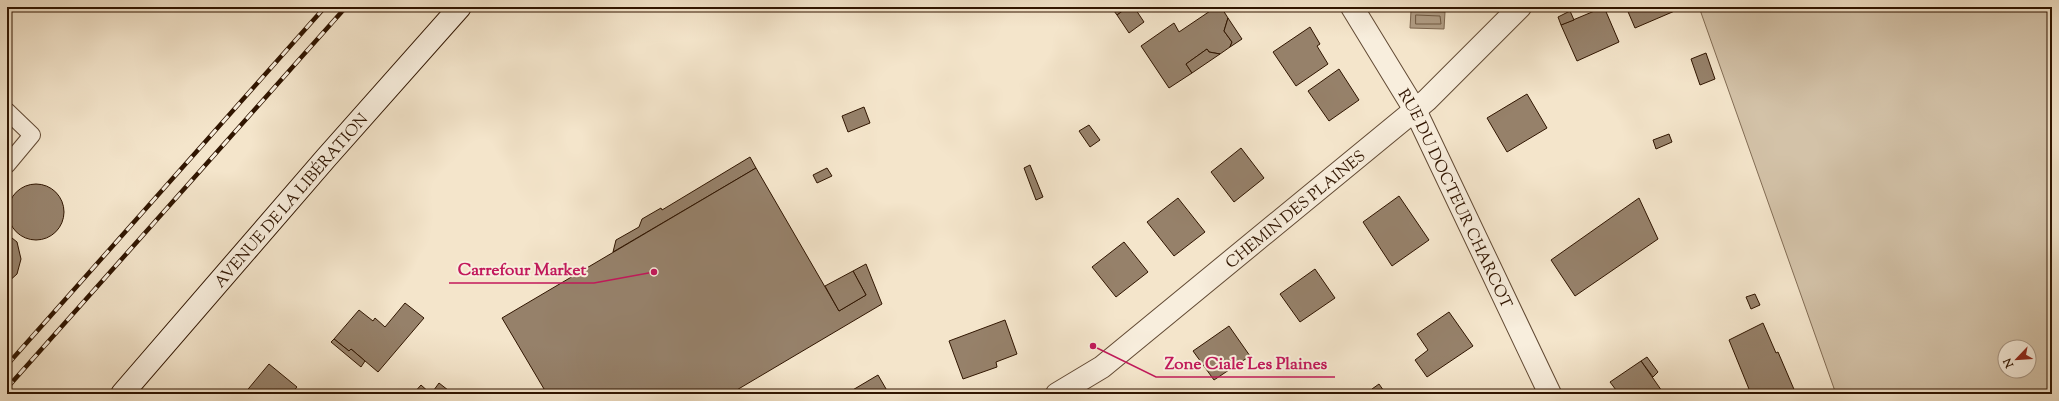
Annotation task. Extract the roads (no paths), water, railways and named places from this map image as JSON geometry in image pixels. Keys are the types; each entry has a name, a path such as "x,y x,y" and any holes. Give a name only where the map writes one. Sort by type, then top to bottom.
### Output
{"street":[{"name":"AVENUE DE LA LIBÉRATION","path":"122,394 326,158 460,7"},
{"name":"RUE DU DOCTEUR CHARCOT","path":"1352,7 1415,110 1550,394"},
{"name":"CHEMIN DES PLAINES","path":"1057,394 1102,367 1428,100 1520,7"}],"lane":[{"path":"7,111 32,135 7,165"}],"water":[{"path":"1411,11 1445,12 1444,29 1410,28"}],"railway":[{"path":"7,365 325,7"},
{"path":"7,388 346,7"}],"place":[{"name":"Carrefour Market","path":"654,272"},
{"name":"Zone Ciale Les Plaines","path":"1093,346"}]}
